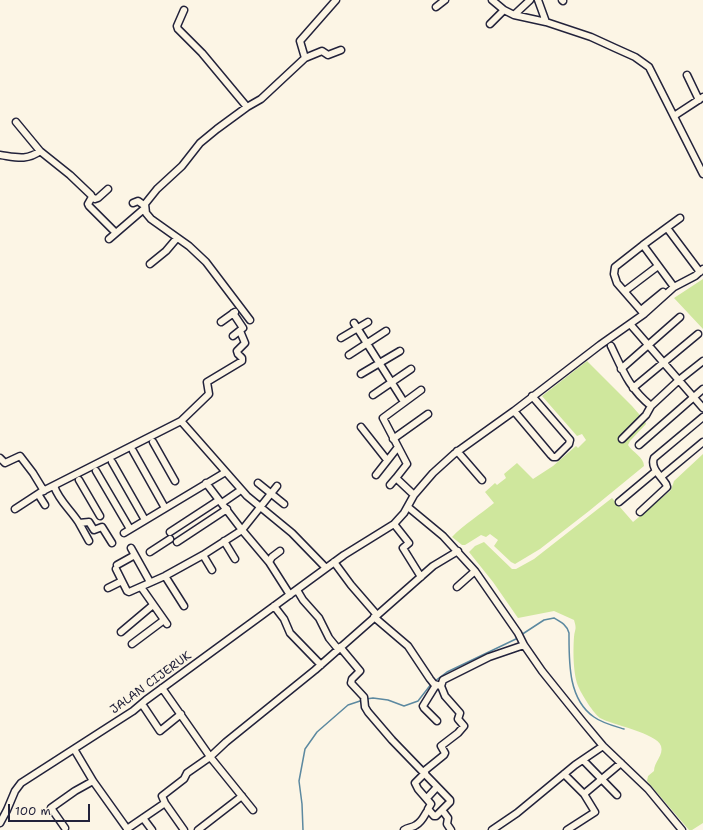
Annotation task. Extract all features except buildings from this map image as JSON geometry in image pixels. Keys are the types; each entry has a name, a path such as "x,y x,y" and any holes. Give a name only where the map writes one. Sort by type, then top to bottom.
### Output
{"street":[{"path":"305,58 300,41 336,0"},
{"path":"436,7 445,0"},
{"path":"492,0 504,10 591,37 642,61 649,67 703,174"},
{"path":"514,14 530,0"},
{"path":"538,0 546,22"},
{"path":"184,10 177,26 178,29 202,53 246,107"},
{"path":"490,24 504,10"},
{"path":"250,320 206,262 151,219 146,213 145,207 147,201 157,188 182,166 200,143 246,107 260,99 305,58 322,51 328,55 341,50"},
{"path":"674,116 701,99 687,75"},
{"path":"16,122 40,152 70,175 92,197 95,199 98,198 108,189"},
{"path":"0,155 22,158 32,156 40,152"},
{"path":"92,197 88,204 89,206 116,233"},
{"path":"133,203 138,201 145,207"},
{"path":"109,239 145,207"},
{"path":"643,312 615,281 614,268 680,218"},
{"path":"667,228 701,271"},
{"path":"150,264 166,251 177,238"},
{"path":"643,245 673,286"},
{"path":"625,291 658,266"},
{"name":"JALAN CIJERUK","path":"0,823 15,791 21,783 142,704 334,562 394,524 408,507 414,495 436,470 457,451 630,324 673,286 701,271"},
{"path":"221,322 240,308"},
{"path":"232,336 243,327 233,313"},
{"path":"621,369 680,317"},
{"path":"341,338 356,326 368,322"},
{"path":"630,324 703,408"},
{"path":"356,326 404,402"},
{"path":"15,509 38,494 182,421 209,394 207,382 242,361 242,358 237,352 246,343 240,331"},
{"path":"349,354 386,331"},
{"path":"633,388 698,334"},
{"path":"611,346 621,369 633,388 641,398 651,406"},
{"path":"361,374 400,350"},
{"path":"622,439 646,415 651,406 679,380 703,361"},
{"path":"373,395 411,369"},
{"path":"639,445 703,389"},
{"path":"390,485 407,465 383,418 421,390"},
{"path":"514,410 552,457 556,457 569,444 570,440 532,396"},
{"path":"393,439 428,414"},
{"path":"640,512 666,488 666,484 653,465 654,458 703,417"},
{"path":"182,421 242,491 259,507 292,533 326,568"},
{"path":"361,427 387,460"},
{"path":"153,442 175,481"},
{"path":"661,477 703,442"},
{"path":"376,475 398,447"},
{"path":"457,451 482,480"},
{"path":"133,452 165,508"},
{"path":"0,458 5,463 20,456 44,491"},
{"path":"112,462 145,520"},
{"path":"96,471 130,529"},
{"path":"619,502 656,471"},
{"path":"124,533 224,473"},
{"path":"396,478 414,495"},
{"path":"80,480 100,516"},
{"path":"206,483 242,530 270,562 290,595"},
{"path":"258,483 284,504"},
{"path":"54,486 58,496 71,511 89,541"},
{"path":"135,555 117,567 122,581 129,592 165,576 203,555 242,530 277,486"},
{"path":"170,532 238,492"},
{"path":"38,494 45,505"},
{"path":"408,507 434,528 475,570 542,671 603,746 620,764 648,789 682,830"},
{"path":"177,542 227,509"},
{"path":"79,523 89,522 94,530"},
{"path":"394,524 409,543 403,548 421,577"},
{"path":"85,534 103,527 112,543"},
{"path":"150,552 170,539"},
{"path":"224,541 235,559"},
{"path":"131,548 150,582"},
{"path":"270,562 272,557 280,551"},
{"path":"184,830 165,803 162,795 184,779 186,773 210,757 226,742 321,665 433,566 458,551"},
{"path":"203,555 212,570"},
{"path":"334,562 351,586 376,616 408,646 445,696 460,713 458,719 464,726 458,733 441,746 445,753 444,755 424,773 415,784 431,804 425,817 417,825 408,827 404,830"},
{"path":"433,566 438,572"},
{"path":"457,587 475,570"},
{"path":"165,576 184,606"},
{"path":"108,588 122,581"},
{"path":"132,644 166,622 141,587"},
{"path":"297,590 303,600 319,618 329,638 360,671 352,679 351,683 365,701 368,712 392,740 450,800 435,816 428,810"},
{"path":"120,632 153,605"},
{"path":"274,606 284,619 290,633 321,665"},
{"path":"437,721 423,706 436,684 489,657 523,643"},
{"path":"162,688 210,757 253,810"},
{"path":"142,704 160,731 181,714"},
{"path":"494,829 517,813 564,774 603,746"},
{"path":"74,749 93,781 127,830 165,803"},
{"path":"583,760 617,795"},
{"path":"584,794 620,764"},
{"path":"564,774 584,794 595,812 567,830"},
{"path":"64,828 52,810 52,806 93,781"},
{"path":"426,798 437,787"},
{"path":"198,830 242,796"},
{"path":"442,810 448,818 447,824 451,830"},
{"path":"143,818 152,830"}],"green space":[{"path":"703,279 703,329 674,298"},
{"path":"587,361 645,421 646,424 628,445 640,457 644,466 540,549 515,564 494,546 498,540 490,534 486,537 481,535 465,545 462,545 452,537 494,503 485,492 495,483 497,485 506,478 504,474 517,463 533,479 553,466 576,446 578,448 586,440 582,434 577,436 542,396"},
{"path":"703,454 703,823 692,830 689,830 647,781 648,776 654,771 662,749 658,741 643,733 600,718 585,700 577,683 574,663 574,637 576,627 574,620 554,611 518,618 493,582 469,552 475,546 484,542 512,569 516,569 534,559 612,498 633,522 671,490 674,481"}],"waterway":[{"path":"521,635 544,620 554,618 563,624 569,633 570,668 579,700 585,709 597,719 624,729"},
{"path":"435,681 447,672 518,638"},
{"path":"366,699 373,698 388,700 404,706 418,701 432,683"},
{"path":"303,830 299,781 305,749 317,732 348,705 363,700"}]}
